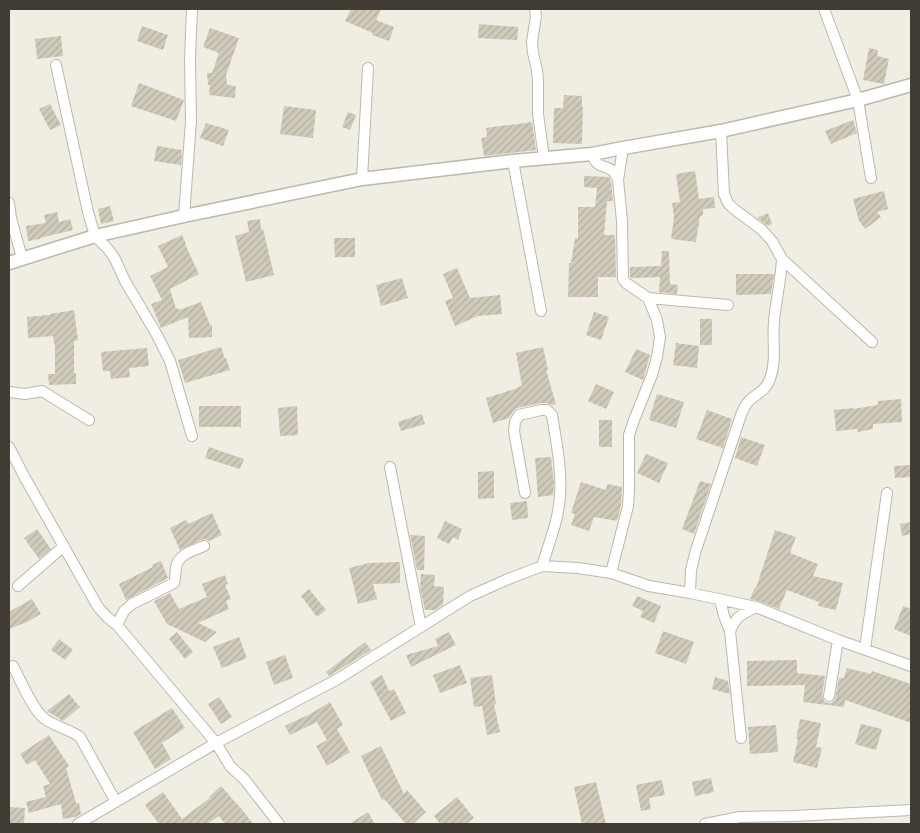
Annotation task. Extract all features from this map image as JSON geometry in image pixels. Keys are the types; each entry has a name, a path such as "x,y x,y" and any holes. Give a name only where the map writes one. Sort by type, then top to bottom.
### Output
{"street":[{"path":"184,216 191,120 190,59 192,9"},
{"path":"535,9 536,16 532,42 537,70 538,114 544,158"},
{"path":"824,9 858,100 871,178"},
{"path":"56,65 95,236 108,249 158,335 170,361 192,436"},
{"path":"362,179 368,68"},
{"path":"9,264 22,258 95,236 362,179 513,161 592,154 721,131 858,100 911,85"},
{"path":"721,131 724,194 728,203 734,210 762,230 772,241 782,259 872,342"},
{"path":"623,148 618,180 622,221 623,279 648,298 728,305"},
{"path":"592,154 595,161 613,172 618,180"},
{"path":"513,161 541,312"},
{"path":"9,203 11,218 22,258"},
{"path":"690,593 691,570 696,550 744,407 764,390 770,381 775,357 773,332 782,259"},
{"path":"611,573 628,506 629,435 652,375 660,337 657,320 648,298"},
{"path":"9,392 25,394 42,391 89,420"},
{"path":"525,493 514,431 515,422 520,415 547,410 552,415 561,471 560,497 555,524 542,566"},
{"path":"9,447 98,607 117,625 216,743 230,766 244,780 279,824"},
{"path":"390,467 421,627"},
{"path":"865,649 887,493"},
{"path":"18,586 64,546"},
{"path":"117,625 124,611 132,604 174,582 176,566 182,556 204,546"},
{"path":"78,824 216,743 338,679 470,596 542,566 578,568 611,573 649,586 756,607 838,640 911,666"},
{"path":"720,600 730,631 741,738"},
{"path":"730,631 738,616 756,607"},
{"path":"829,696 838,640"},
{"path":"13,666 42,718 80,737 116,802"},
{"path":"705,824 740,817 794,820 911,810"}],"building":[{"path":"351,9 381,9 376,20 394,27 389,41 372,35 373,33 345,21"},
{"path":"479,24 518,27 517,40 478,38"},
{"path":"142,26 168,35 163,50 137,41"},
{"path":"210,28 239,38 226,75 227,85 236,86 235,98 209,95 210,85 208,85 207,73 212,73 219,53 203,47"},
{"path":"61,36 63,56 37,59 35,39"},
{"path":"869,48 878,50 877,56 889,59 884,84 863,80"},
{"path":"139,83 184,100 176,121 131,106"},
{"path":"564,95 582,96 582,144 553,143 554,108 563,108"},
{"path":"50,104 61,125 50,130 39,109"},
{"path":"284,106 316,110 313,138 280,134"},
{"path":"348,112 356,115 350,130 342,127"},
{"path":"853,120 857,133 831,144 825,131"},
{"path":"532,122 536,150 484,156 481,138 487,137 486,128"},
{"path":"206,123 229,130 223,146 200,138"},
{"path":"157,146 182,150 181,165 154,161"},
{"path":"695,171 699,199 714,197 715,208 703,209 696,242 671,239 674,217 672,203 680,202 676,174"},
{"path":"584,176 609,177 611,182 613,201 607,201 604,235 615,235 616,277 598,277 598,297 568,297 569,263 571,263 575,238 578,239 578,207 595,207 597,188 584,187"},
{"path":"884,191 888,209 877,212 881,217 865,229 859,221 853,199"},
{"path":"110,206 114,221 101,224 98,209"},
{"path":"57,212 59,222 70,219 73,230 28,241 26,226 46,223 44,215"},
{"path":"768,213 772,224 768,226 757,218"},
{"path":"260,219 274,275 246,282 235,236 249,232 247,221"},
{"path":"182,235 199,274 170,289 176,309 178,308 179,310 201,302 210,325 212,325 212,337 189,338 188,317 161,328 151,304 162,300 150,276 168,267 158,246"},
{"path":"334,238 355,238 355,257 335,257"},
{"path":"662,251 669,251 670,284 678,285 677,294 659,292 660,277 630,277 630,267 661,266"},
{"path":"457,268 470,298 500,295 502,314 478,316 455,326 445,301 453,298 443,274"},
{"path":"736,274 774,274 771,294 736,295"},
{"path":"402,278 408,298 381,306 376,285"},
{"path":"74,310 78,340 74,341 76,384 49,385 48,374 55,374 53,336 28,338 27,317"},
{"path":"594,312 609,317 601,340 586,335"},
{"path":"700,319 712,319 712,345 700,345"},
{"path":"676,343 699,346 697,368 673,365"},
{"path":"221,347 230,370 185,383 178,360"},
{"path":"543,347 548,370 546,370 556,404 541,403 517,408 509,418 493,423 486,398 522,386 516,353"},
{"path":"147,348 149,366 129,368 130,377 111,379 110,371 103,371 101,352"},
{"path":"636,349 650,355 643,380 625,372"},
{"path":"596,384 614,392 606,409 588,401"},
{"path":"657,394 684,402 676,428 649,420"},
{"path":"901,399 902,422 873,424 873,429 858,432 857,429 836,431 834,410 878,405 878,401"},
{"path":"199,406 241,406 241,427 199,427"},
{"path":"297,406 298,435 280,436 278,408"},
{"path":"707,410 732,419 723,448 696,439"},
{"path":"422,414 425,424 401,431 398,422"},
{"path":"599,420 612,420 612,447 599,447"},
{"path":"741,437 765,445 757,466 735,458"},
{"path":"209,447 244,459 240,469 205,458"},
{"path":"646,454 668,463 659,483 637,473"},
{"path":"551,457 554,484 553,495 538,497 535,458"},
{"path":"911,465 911,477 895,478 894,466"},
{"path":"494,471 494,498 478,499 478,472"},
{"path":"700,481 711,484 694,534 682,529"},
{"path":"581,482 606,490 607,484 622,487 621,505 617,521 594,517 589,531 571,525 575,514 571,513"},
{"path":"527,501 528,518 512,520 510,503"},
{"path":"212,513 222,535 209,541 201,540 180,550 170,528 186,520 188,524"},
{"path":"445,521 462,529 458,540 453,537 449,544 437,538"},
{"path":"911,522 911,534 902,536 900,524"},
{"path":"37,529 51,549 39,559 24,538"},
{"path":"775,530 796,537 790,553 818,564 813,576 843,583 836,610 818,606 819,602 787,590 779,609 750,599 756,588"},
{"path":"410,535 425,536 424,570 417,570"},
{"path":"161,561 168,578 126,600 119,584"},
{"path":"400,562 400,583 373,584 377,599 358,604 349,568 369,563"},
{"path":"421,574 435,575 434,586 444,587 443,605 435,610 425,610 420,588"},
{"path":"225,575 228,584 225,585 231,599 226,601 229,609 198,623 217,632 205,642 167,624 154,601 170,593 179,609 207,597 202,584"},
{"path":"309,589 326,610 317,617 301,596"},
{"path":"637,596 661,606 654,623 640,617 643,611 632,606"},
{"path":"32,599 41,614 9,629 9,612"},
{"path":"903,606 911,609 911,636 894,629"},
{"path":"663,631 694,642 686,664 655,653"},
{"path":"177,632 193,652 185,659 169,639"},
{"path":"449,632 456,645 411,667 406,655 438,646 435,639"},
{"path":"239,637 247,658 222,668 213,647"},
{"path":"59,639 73,650 65,660 51,650"},
{"path":"365,642 371,650 329,676 326,672"},
{"path":"285,655 293,678 274,685 266,662"},
{"path":"797,660 797,673 825,676 822,695 827,703 835,700 839,678 844,678 847,668 871,674 872,671 911,684 911,723 845,700 844,707 803,702 805,685 747,686 747,661"},
{"path":"460,665 467,683 440,693 433,675"},
{"path":"382,675 389,691 394,689 406,713 391,721 370,682"},
{"path":"492,675 496,704 494,705 500,732 487,735 482,706 474,707 470,678"},
{"path":"715,677 728,681 730,694 712,689"},
{"path":"69,694 80,707 63,721 47,711"},
{"path":"219,697 232,717 221,724 208,704"},
{"path":"330,702 343,725 337,729 350,752 327,766 316,746 327,740 317,722 290,735 285,726"},
{"path":"172,708 185,728 162,743 171,759 155,769 133,732"},
{"path":"800,719 821,723 816,747 822,748 817,768 793,762"},
{"path":"861,724 882,729 876,750 855,744"},
{"path":"776,725 778,752 750,754 748,727"},
{"path":"49,735 69,766 66,768 76,803 79,803 81,814 76,817 63,819 61,804 29,813 26,802 46,797 43,786 50,784 35,760 27,765 20,754"},
{"path":"381,746 404,794 407,790 426,812 413,824 406,824 384,799 382,800 361,756"},
{"path":"711,778 714,792 695,796 692,782"},
{"path":"662,780 665,795 649,798 651,809 641,811 636,785"},
{"path":"596,782 606,824 582,824 574,787"},
{"path":"221,786 253,824 225,824 219,816 207,824 159,824 145,805 163,792 182,819 210,798"},
{"path":"457,797 474,818 466,824 440,824 434,816"},
{"path":"9,807 25,808 24,824 9,824"},
{"path":"368,812 375,824 349,824"}]}
